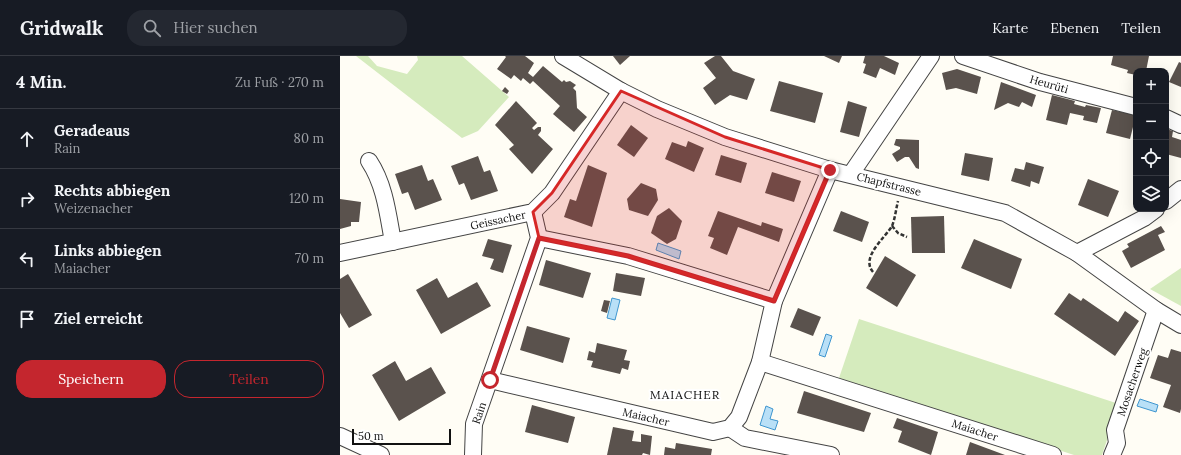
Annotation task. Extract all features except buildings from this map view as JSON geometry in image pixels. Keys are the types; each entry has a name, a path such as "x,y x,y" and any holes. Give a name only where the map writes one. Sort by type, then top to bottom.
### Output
{"street":[{"name":"Chapfstrasse","path":"563,56 621,91 657,109 725,137 830,170 1005,213 1077,253 1156,310 1181,325"},
{"path":"851,174 931,56"},
{"name":"Heurüti","path":"963,56 1040,82 1133,106"},
{"name":"Geissacher","path":"340,253 533,212 552,193 621,91"},
{"path":"1169,119 1181,125"},
{"path":"369,161 376,172 382,189 393,242"},
{"path":"830,170 774,301 760,362 739,417 730,428 745,438 831,455"},
{"path":"1169,199 1181,189"},
{"path":"533,212 539,238 628,256 774,301"},
{"path":"1077,253 1144,218 1152,212"},
{"name":"Rain","path":"473,455 474,424 539,238"},
{"name":"Mosacherweg","path":"1112,455 1116,444 1115,430 1156,310"},
{"name":"Maiacher","path":"760,362 1053,455"},
{"name":"Maiacher","path":"490,380 713,432 730,428"},
{"path":"340,436 381,455"}],"path":[{"path":"873,272 871,270 870,262 872,253 880,240 892,226 902,187"},
{"path":"892,226 898,233 907,236"}],"highlighted area":[{"path":"621,91 725,137 830,170 774,301 628,256 539,238 533,212 552,193"}],"green space":[{"path":"356,56 368,56 377,66 407,74 418,60 417,56 462,56 509,97 478,131 462,138"},
{"path":"1181,268 1181,306 1150,289"},
{"path":"859,319 1119,404 1102,455 1074,455 839,378"}],"water":[{"path":"658,243 681,251 679,259 656,250"},
{"path":"612,298 620,300 615,320 607,318"},
{"path":"826,334 832,336 825,357 819,355"},
{"path":"1140,399 1158,405 1156,412 1137,406"},
{"path":"766,406 773,409 770,419 778,421 775,430 760,425"}],"district":[{"name":"MAIACHER","path":"685,395"}],"route":[{"path":"490,380 539,238 628,256 774,301 830,170"}]}
